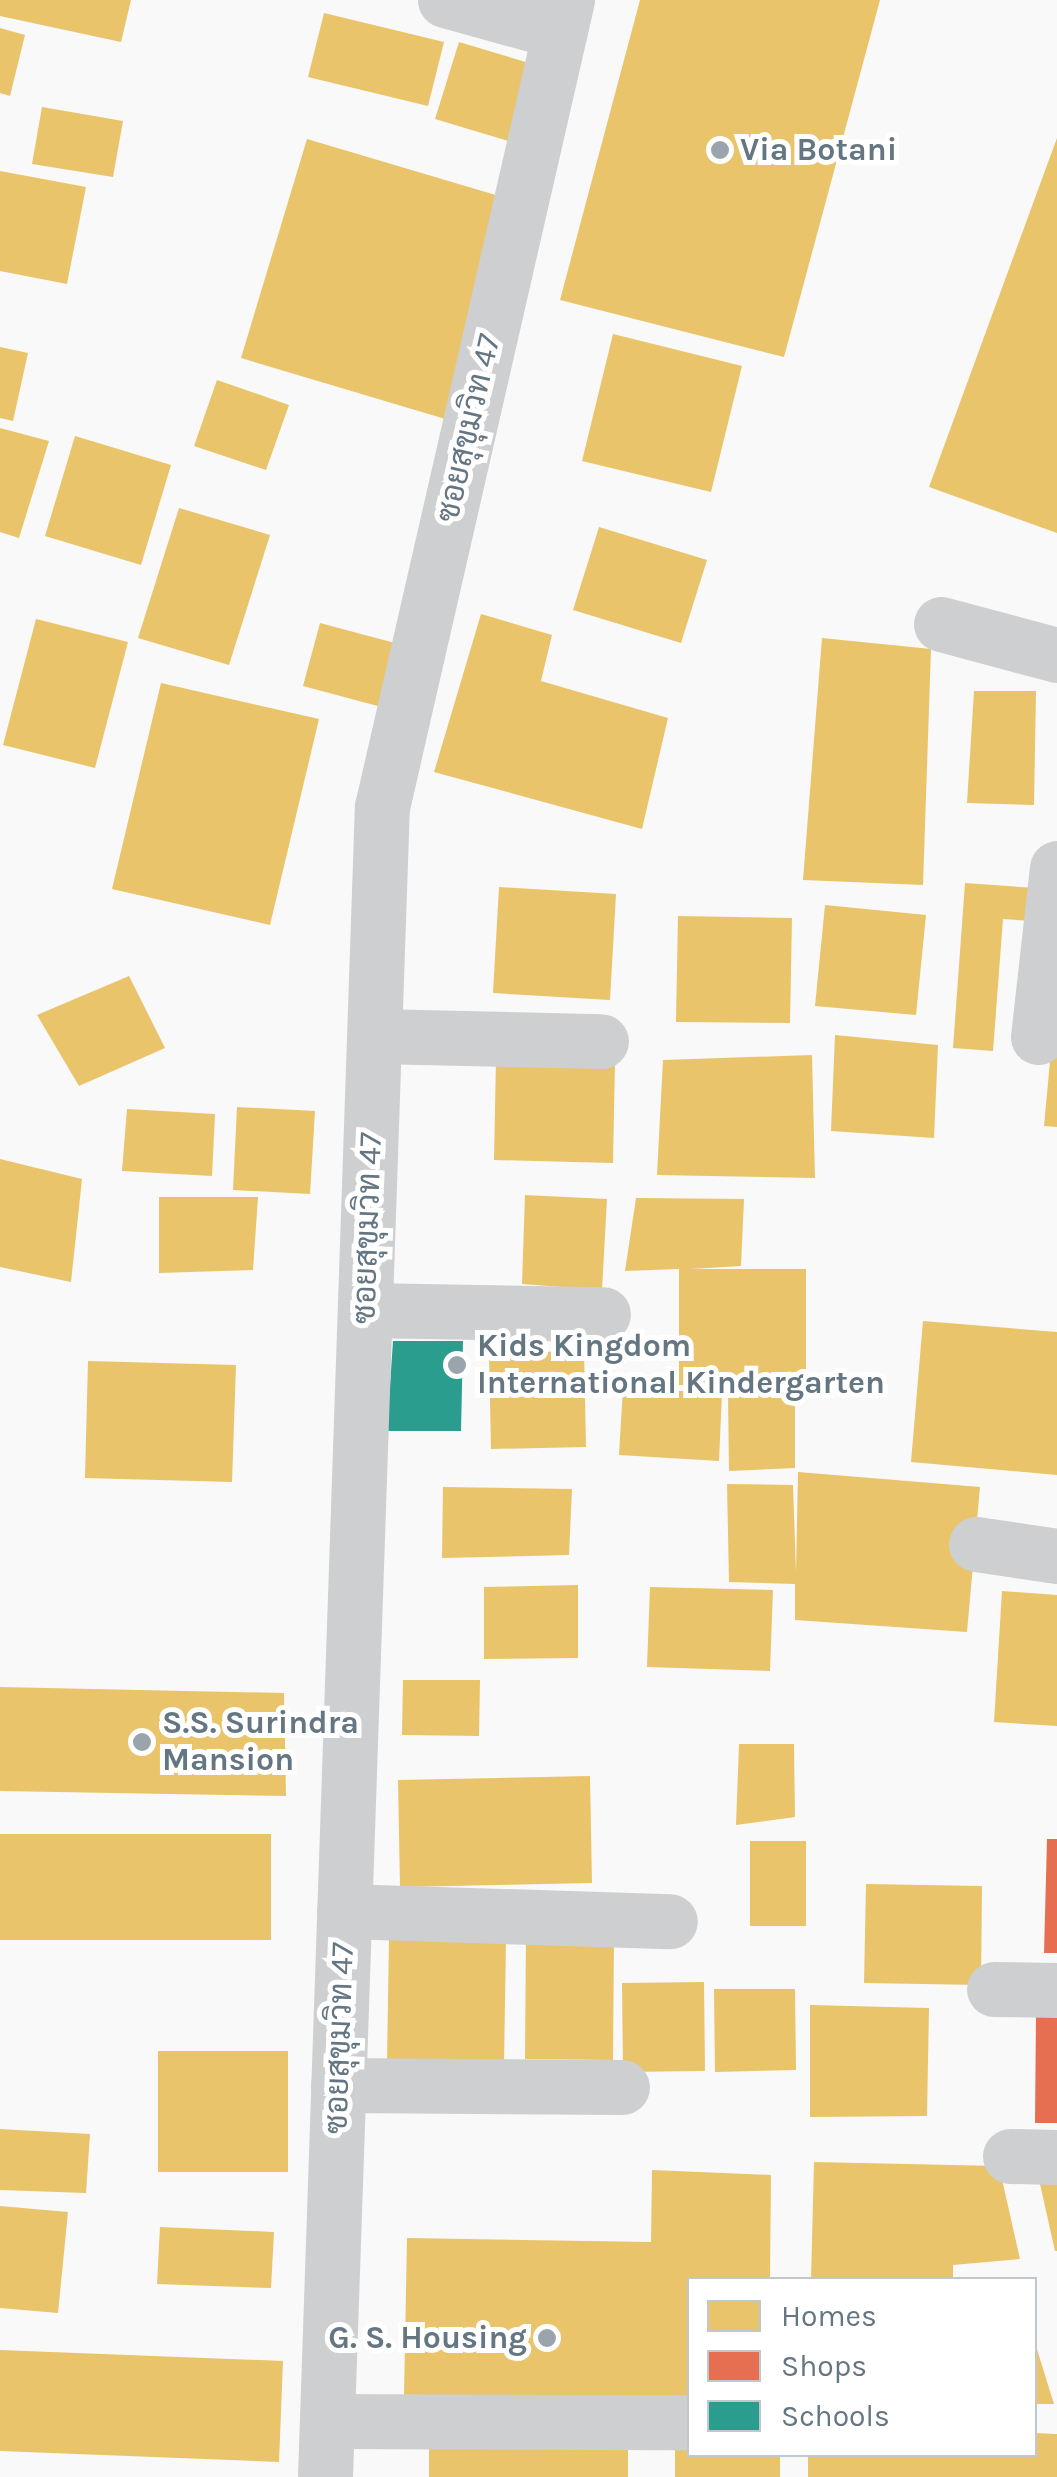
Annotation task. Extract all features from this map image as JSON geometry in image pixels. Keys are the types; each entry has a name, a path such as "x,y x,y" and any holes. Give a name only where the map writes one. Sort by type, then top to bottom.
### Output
{"street":[{"path":"446,0 564,16"},
{"name":"ซอยสุขุมวิท 47","path":"325,2477 382,807 564,16"},
{"path":"941,624 1057,655"},
{"path":"1038,1037 1057,868"},
{"path":"375,1036 601,1040"},
{"path":"365,1310 603,1314"},
{"path":"976,1544 1057,1556"},
{"path":"344,1912 670,1922"},
{"path":"994,1988 1057,1990"},
{"path":"338,2085 622,2087"},
{"path":"327,2421 687,2422"}],"building: Homes":[{"path":"0,0 131,0 121,42 0,16"},
{"name":"Via Botani","path":"640,0 880,0 784,357 560,300"},
{"path":"324,13 444,42 428,106 308,77"},
{"path":"0,28 25,35 10,96 0,93"},
{"path":"459,42 549,69 525,146 435,119"},
{"path":"42,107 123,121 113,177 32,164"},
{"path":"1057,138 1057,533 929,487"},
{"path":"307,139 519,202 452,421 241,358"},
{"path":"0,171 86,187 67,284 0,271"},
{"path":"613,334 742,366 711,492 582,461"},
{"path":"0,347 28,353 13,421 0,418"},
{"path":"217,380 289,405 266,470 194,446"},
{"path":"0,428 49,441 19,538 0,532"},
{"path":"75,436 171,465 141,565 45,536"},
{"path":"179,508 270,535 229,665 138,638"},
{"path":"599,527 707,560 681,643 573,610"},
{"path":"481,614 552,635 541,681 668,718 642,829 434,772"},
{"path":"36,619 128,642 95,768 3,745"},
{"path":"320,623 406,646 389,709 303,686"},
{"path":"822,638 931,649 923,885 803,880"},
{"path":"161,683 319,719 270,925 112,889"},
{"path":"974,691 1036,691 1034,805 967,803"},
{"path":"965,883 1035,888 1032,921 1003,919 993,1051 953,1048"},
{"path":"499,887 616,894 610,1000 493,993"},
{"path":"825,905 926,915 916,1015 815,1006"},
{"path":"678,916 792,918 790,1023 676,1022"},
{"path":"129,976 165,1048 79,1086 37,1015"},
{"path":"1057,1018 1057,1127 1044,1126"},
{"path":"835,1035 938,1045 934,1138 831,1131"},
{"path":"812,1055 815,1178 657,1175 663,1060"},
{"path":"496,1059 615,1060 613,1163 494,1160"},
{"path":"237,1107 315,1111 310,1194 233,1190"},
{"path":"127,1109 215,1114 212,1176 122,1171"},
{"path":"0,1159 82,1179 71,1282 0,1267"},
{"path":"525,1195 607,1199 602,1290 522,1284"},
{"path":"159,1197 258,1197 253,1270 159,1273"},
{"path":"636,1198 744,1199 741,1266 691,1269 806,1269 806,1385 679,1385 679,1269 625,1271"},
{"path":"923,1321 1057,1332 1057,1475 911,1462"},
{"path":"584,1351 586,1447 491,1449 489,1353"},
{"path":"88,1361 236,1365 232,1482 85,1478"},
{"path":"623,1388 722,1393 719,1461 619,1455"},
{"path":"795,1393 795,1468 729,1471 728,1396"},
{"path":"798,1472 980,1487 967,1632 795,1620 795,1584 729,1582 727,1484 793,1485 796,1573"},
{"path":"443,1487 572,1489 569,1555 442,1558"},
{"path":"578,1585 578,1658 484,1659 484,1587"},
{"path":"650,1587 773,1590 770,1671 647,1667"},
{"path":"1002,1591 1057,1595 1057,1726 994,1722"},
{"path":"403,1680 480,1680 479,1736 402,1735"},
{"name":"S.S. Surindra Mansion","path":"0,1687 284,1693 286,1796 0,1791"},
{"path":"739,1744 794,1744 795,1817 736,1825"},
{"path":"590,1776 592,1883 400,1887 398,1780"},
{"path":"0,1834 271,1834 271,1940 0,1940"},
{"path":"750,1841 806,1841 806,1926 750,1926"},
{"path":"866,1884 982,1886 981,1985 864,1983"},
{"path":"526,1932 614,1933 613,2060 525,2059"},
{"path":"389,1939 506,1941 504,2063 387,2062"},
{"path":"704,1982 705,2071 623,2072 622,1983"},
{"path":"714,1989 795,1989 796,2070 715,2072"},
{"path":"810,2005 929,2008 927,2116 810,2117"},
{"path":"158,2051 288,2051 288,2172 158,2172"},
{"path":"0,2129 90,2134 86,2193 0,2190"},
{"path":"814,2162 999,2166 1020,2259 953,2265 953,2277 811,2277"},
{"name":"G. S. Housing","path":"652,2170 771,2175 770,2277 687,2277 687,2402 404,2396 407,2238 651,2242"},
{"path":"1038,2175 1057,2176 1057,2251 1055,2251"},
{"path":"0,2206 68,2212 58,2313 0,2308"},
{"path":"160,2227 274,2232 271,2288 157,2284"},
{"path":"1037,2349 1054,2404 1037,2404"},
{"path":"0,2350 283,2361 279,2462 0,2451"},
{"path":"429,2433 628,2435 628,2477 429,2477"},
{"path":"1037,2433 1057,2434 1057,2477 808,2477 808,2457 1037,2457"},
{"path":"675,2441 687,2442 687,2457 780,2457 780,2477 675,2477"}],"building: Shops":[{"path":"1047,1839 1057,1839 1057,1953 1044,1953"},
{"path":"1036,2014 1057,2014 1057,2123 1035,2123"}],"building: Schools":[{"path":"393,1341 463,1341 461,1431 387,1431"}],"place":[{"name":"Via Botani","path":"720,150"},
{"name":"Kids Kingdom International Kindergarten","path":"457,1365"},
{"name":"S.S. Surindra Mansion","path":"142,1742"},
{"name":"G. S. Housing","path":"547,2338"}]}
